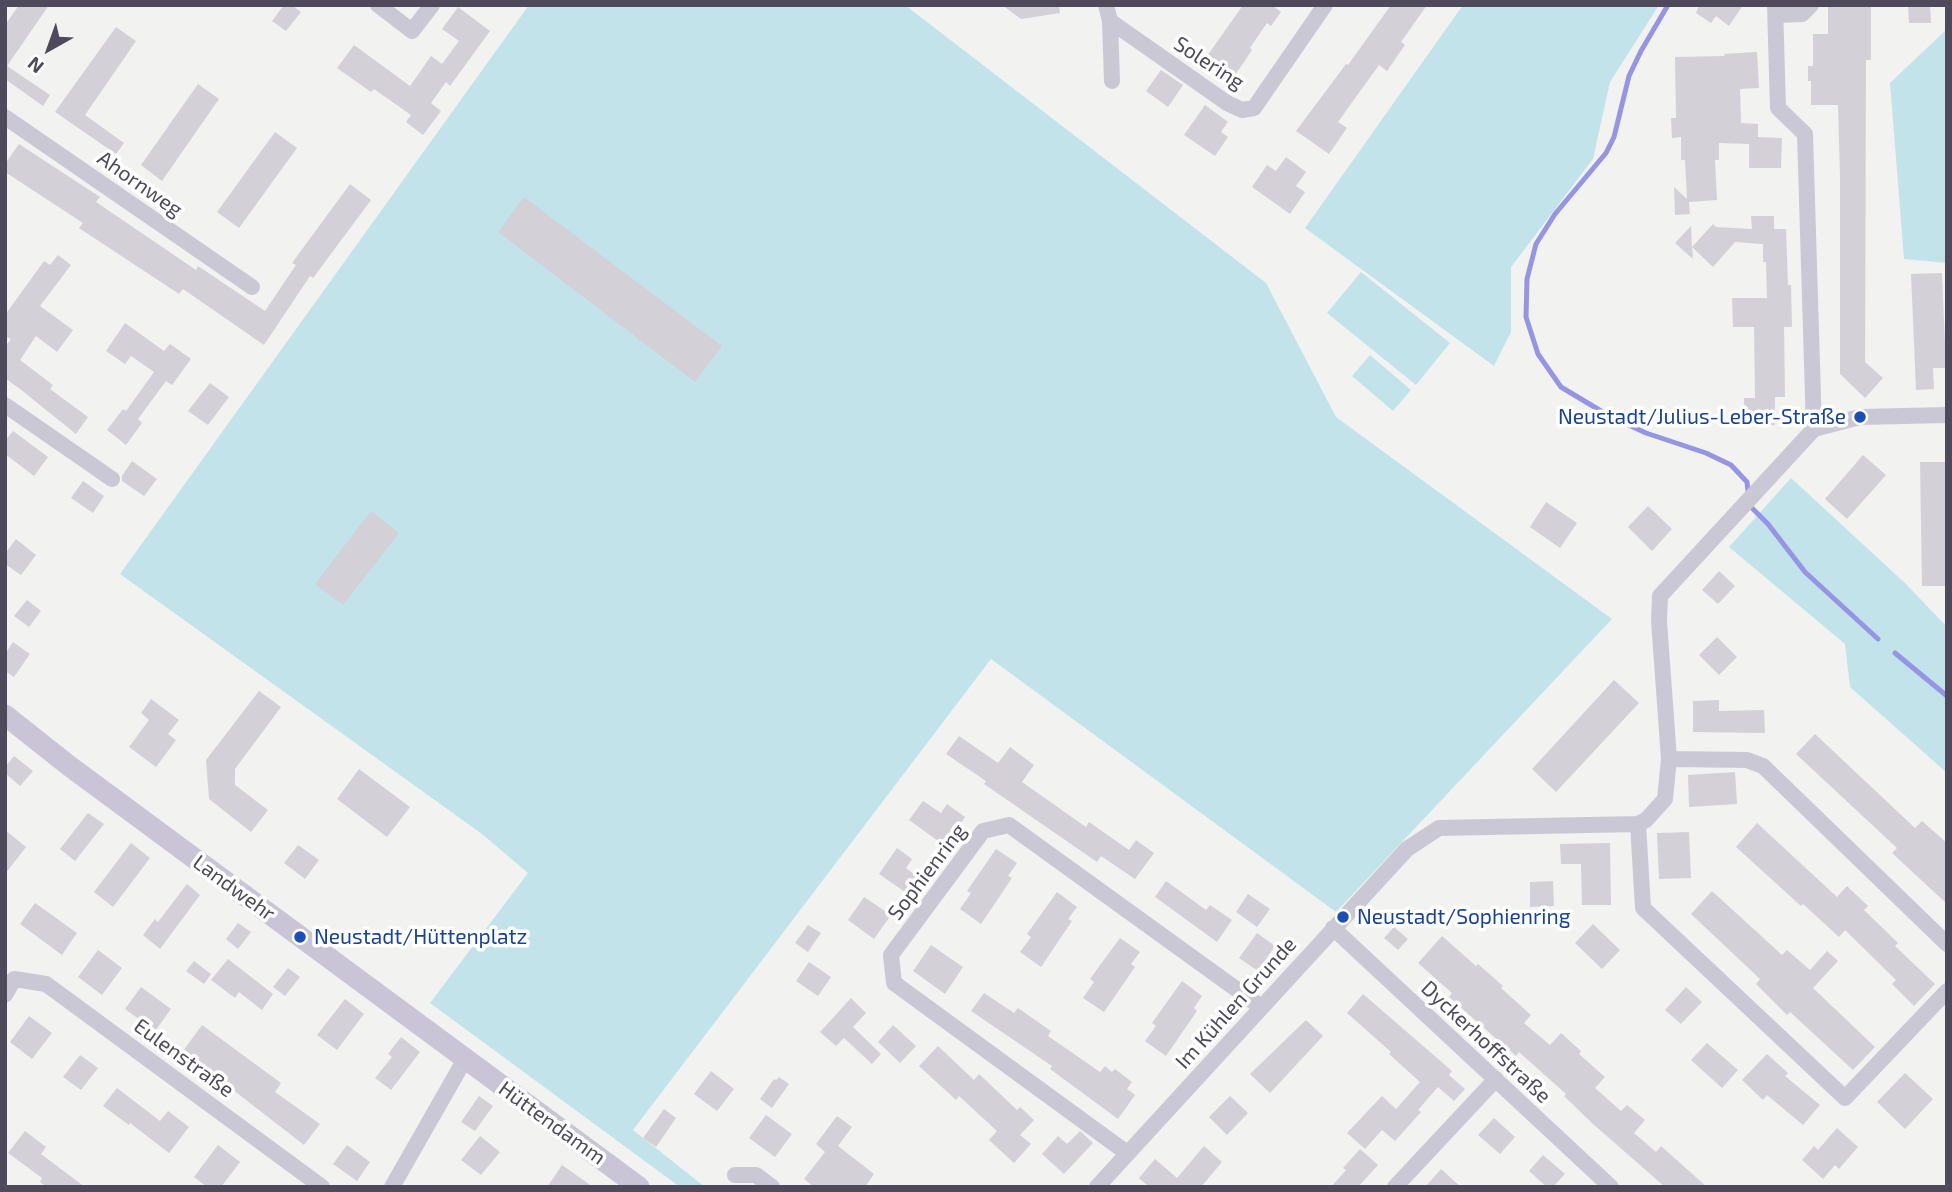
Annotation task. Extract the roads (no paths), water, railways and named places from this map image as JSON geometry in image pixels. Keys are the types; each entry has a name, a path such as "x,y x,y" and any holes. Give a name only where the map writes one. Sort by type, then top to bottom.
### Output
{"street":[{"path":"377,5 412,31 432,5"},
{"name":"Solering","path":"1108,13 1227,103 1242,110 1254,108 1325,5"},
{"path":"1811,5 1802,14 1776,10 1778,108 1805,134 1814,429"},
{"path":"1108,13 1112,81"},
{"name":"Ahornweg","path":"5,117 252,287"},
{"path":"5,405 112,479"},
{"path":"1947,415 1860,417 1814,429 1660,596 1659,621 1669,759 1665,799 1646,820 1638,824 1643,908 1845,1098 1947,991"},
{"name":"Landwehr","path":"5,715 465,1059"},
{"path":"1669,759 1747,760 1763,766 1947,944"},
{"name":"Im Kühlen Grunde","path":"1097,1187 1407,849 1439,828 1638,824"},
{"name":"Sophienring","path":"1127,1153 894,982 891,955 983,831 1009,825 1261,1007"},
{"name":"Dyckerhoffstraße","path":"1333,928 1611,1187"},
{"path":"5,995 10,973"},
{"name":"Eulenstraße","path":"10,973 46,984 322,1187"},
{"path":"392,1187 465,1059"},
{"name":"Hüttendamm","path":"465,1059 639,1187"},
{"path":"1395,1187 1496,1079"},
{"path":"735,1175 756,1175 772,1187"}],"waterway":[{"path":"1668,5 1629,76 1614,137 1606,153 1555,214 1536,244 1527,279 1526,317 1538,354 1561,387 1611,417 1731,465 1747,482 1748,491"},
{"path":"1750,502 1752,508 1768,524 1805,572 1878,639"},
{"path":"1895,653 1947,696"}],"place":[{"name":"Neustadt/Julius-Leber-Straße","path":"1860,417"},
{"name":"Neustadt/Sophienring","path":"1343,917"},
{"name":"Neustadt/Hüttenplatz","path":"300,937"}]}
